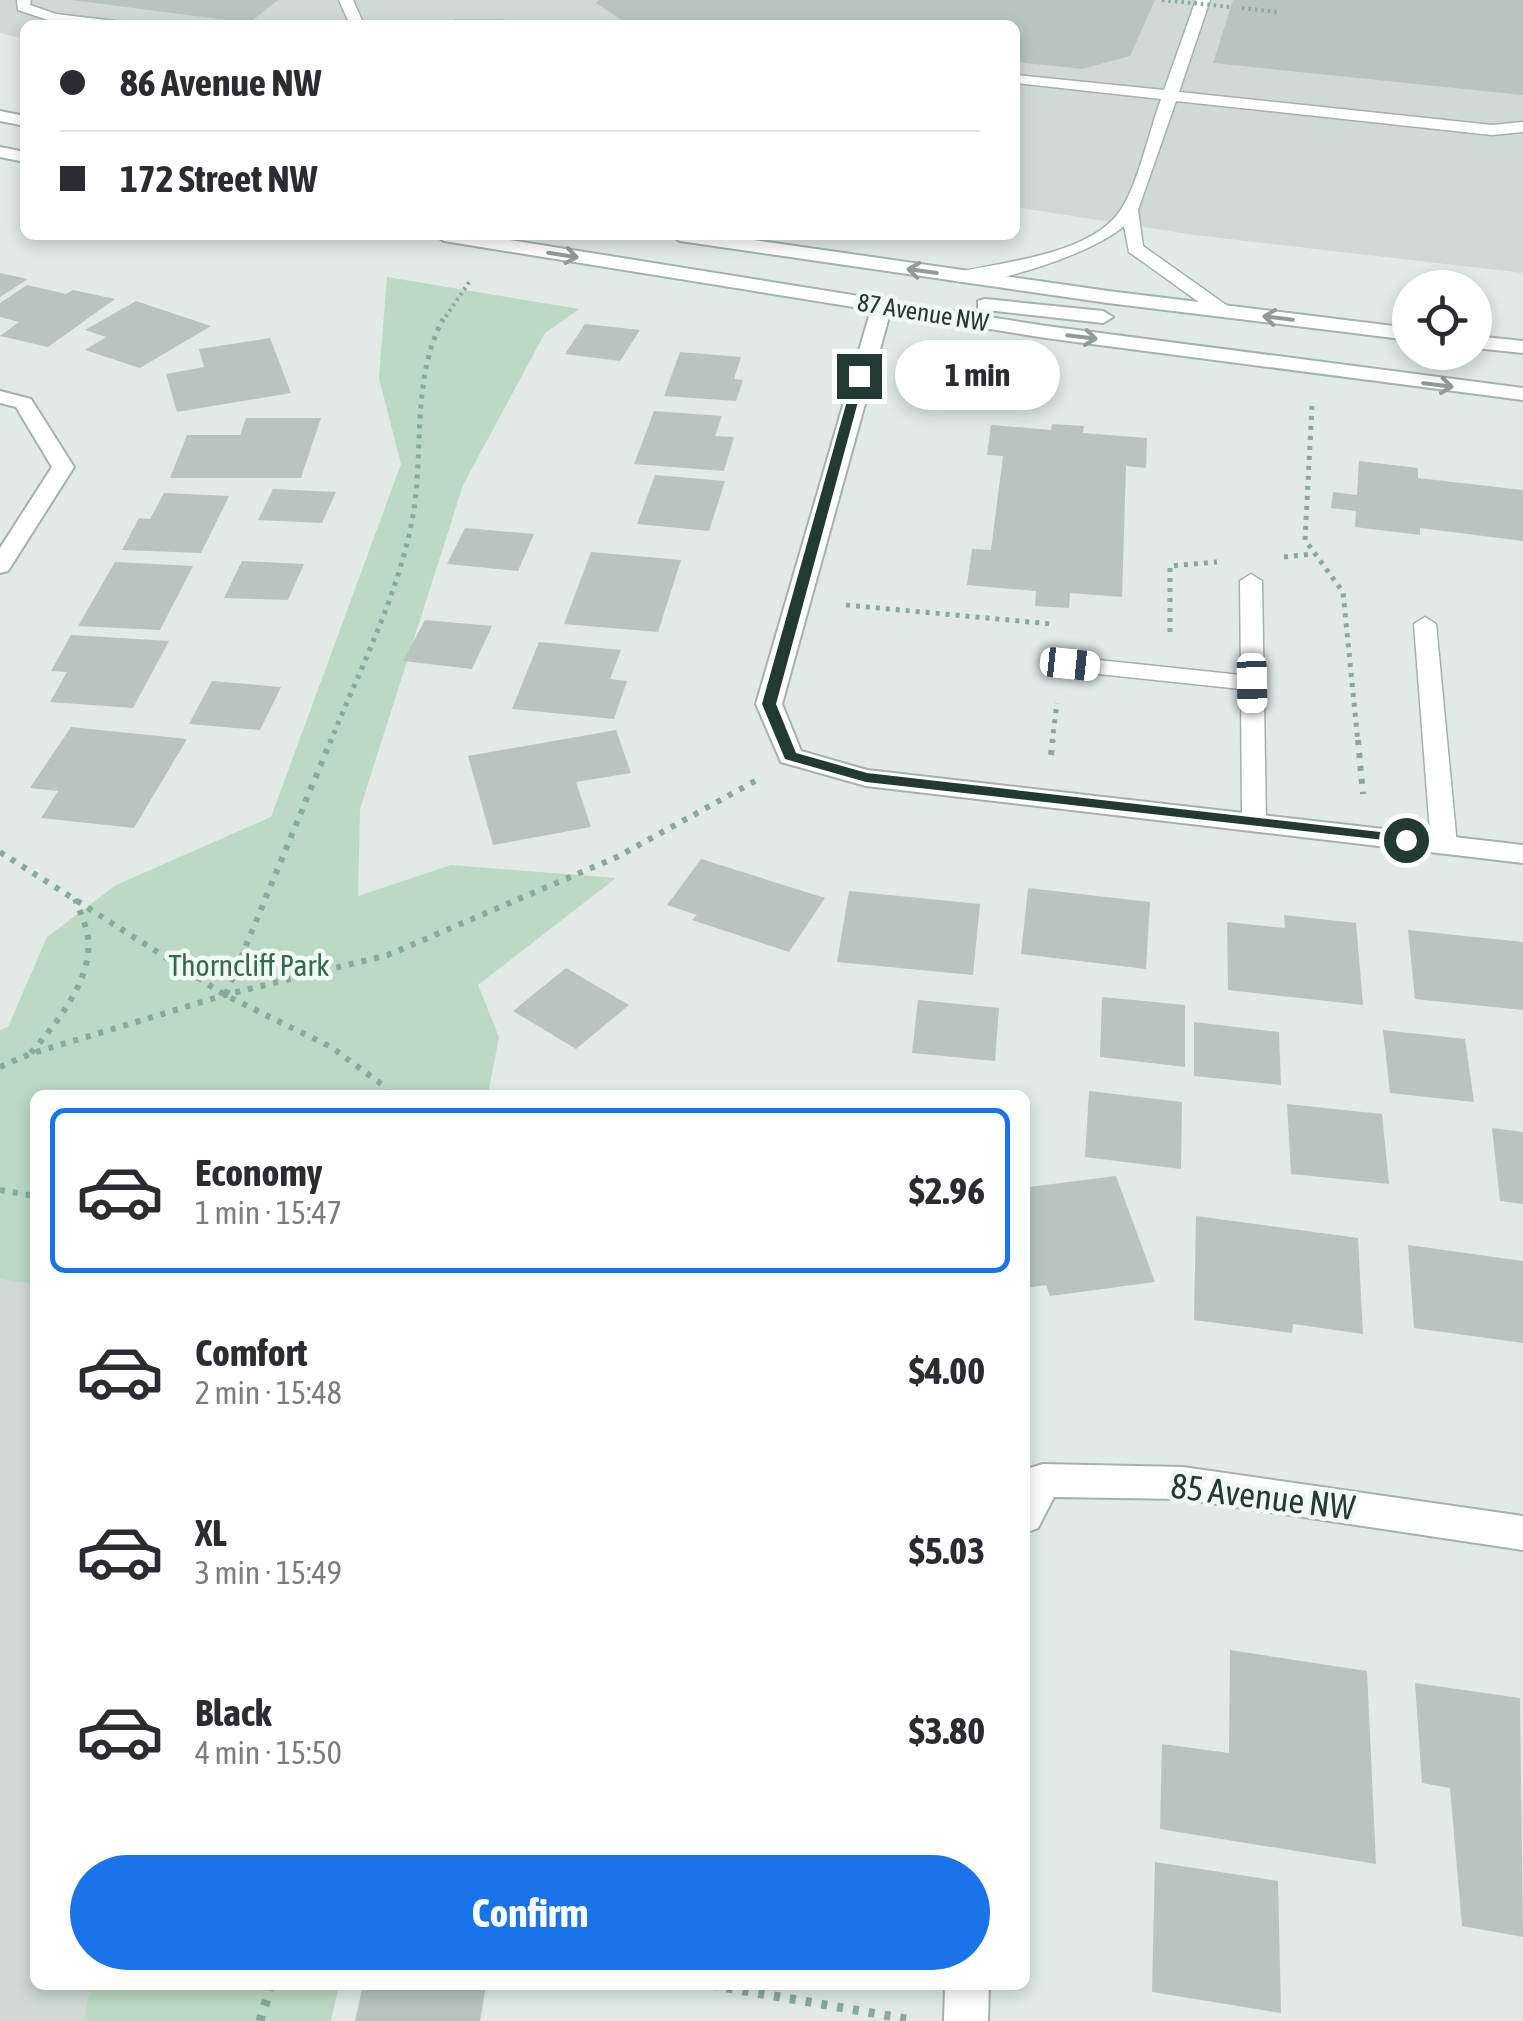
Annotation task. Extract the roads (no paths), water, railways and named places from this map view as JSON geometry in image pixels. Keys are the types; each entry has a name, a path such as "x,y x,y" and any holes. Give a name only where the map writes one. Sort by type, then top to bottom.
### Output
{"main road":[{"name":"87 Avenue NW","path":"475,240 1241,359 1523,394"},
{"name":"87 Avenue NW","path":"714,240 1392,332"},
{"path":"1392,342 1270,335 1010,305 882,306 769,704 790,756 866,778 1523,854"},
{"path":"1492,344 1523,347"},
{"path":"0,397 24,403 63,466 0,566"},
{"name":"85 Avenue NW","path":"1030,1506 1043,1480 1182,1483 1523,1533"},
{"path":"966,2021 967,1990"}],"lane":[{"path":"24,0 24,7 39,15 78,20"},
{"path":"960,276 1024,264 1070,249 1117,226 1130,210 1202,0"},
{"path":"1020,81 1470,128 1523,127"},
{"path":"1130,210 1135,248 1191,292 1223,311"},
{"path":"1251,581 1254,822"},
{"path":"1425,624 1444,844"},
{"path":"1064,674 1252,683"}],"park label":[{"name":"Thorncliff Park","path":"249,966"}]}
